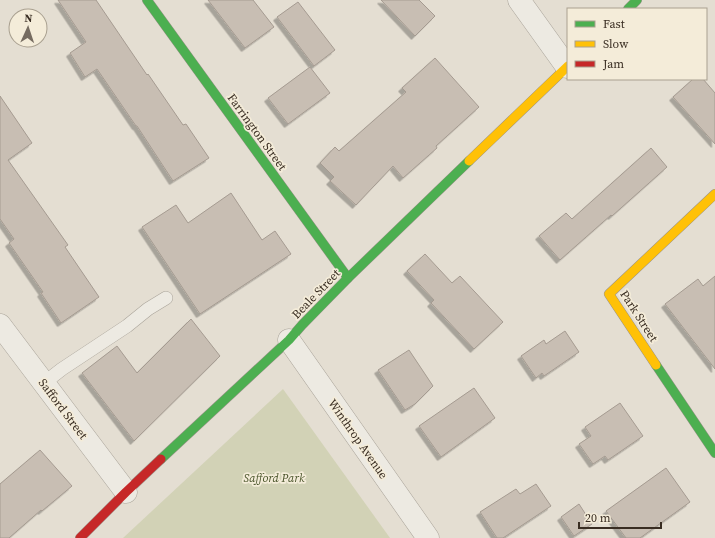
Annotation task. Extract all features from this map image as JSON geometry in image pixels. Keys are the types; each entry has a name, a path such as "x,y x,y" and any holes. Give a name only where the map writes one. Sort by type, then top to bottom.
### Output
{"main road":[{"name":"Farrington Street","path":"147,0 348,278"},
{"path":"629,8 637,0"},
{"name":"Beale Street","path":"80,538 126,492 289,340 348,278 567,67"},
{"name":"Park Street","path":"715,194 609,294 715,453"}],"street":[{"path":"519,0 567,67"},
{"name":"Safford Street","path":"0,325 126,492"},
{"name":"Winthrop Avenue","path":"289,340 428,538"}],"lane":[{"path":"44,383 62,369 127,326 148,309 166,298"}],"green space":[{"name":"Safford Park","path":"283,389 390,538 123,538"}],"building":[{"path":"58,0 96,0 147,75 148,74 183,125 186,124 209,158 173,181 97,69 85,77 70,53 86,42"},
{"path":"208,0 253,0 274,27 245,48"},
{"path":"381,0 419,0 435,16 415,36"},
{"path":"298,2 335,50 314,66 277,17"},
{"path":"435,58 479,107 436,146 437,148 403,178 393,166 356,205 330,181 334,177 320,163 335,147 339,151 406,92 402,88"},
{"path":"310,67 330,93 288,124 268,98"},
{"path":"692,80 704,80 715,93 715,144 673,97"},
{"path":"0,96 32,143 8,160 68,245 65,247 99,297 61,323 41,293 43,292 9,243 14,239 0,219"},
{"path":"651,148 667,167 560,260 539,236 566,213 572,219"},
{"path":"231,193 262,240 275,231 291,254 200,314 142,227 176,205 188,223"},
{"path":"425,254 452,283 460,276 503,322 474,349 431,303 434,300 407,271"},
{"path":"715,276 715,369 665,304 698,279 703,286"},
{"path":"191,319 220,356 134,441 82,373 117,346 137,373"},
{"path":"565,331 579,352 544,376 542,373 536,378 521,356 544,340 546,344"},
{"path":"409,350 433,386 415,404 405,410 378,370"},
{"path":"474,388 495,418 441,457 419,426"},
{"path":"620,403 643,436 608,460 605,456 593,464 579,444 591,436 585,427"},
{"path":"40,450 72,486 42,511 41,510 9,538 0,538 0,484"},
{"path":"666,468 690,502 640,538 626,538 606,511"},
{"path":"536,484 551,506 503,538 497,538 480,512 516,489 520,494"},
{"path":"579,504 592,524 574,536 561,517"}],"traffic: fast":[{"path":"147,0 348,278"},
{"path":"629,8 637,0"},
{"path":"161,459 289,340 348,278 469,161"},
{"path":"656,365 715,453"}],"traffic: slow":[{"path":"469,161 567,67"},
{"path":"656,365 609,294 715,194"}],"traffic: jam":[{"path":"80,538 161,459"}]}
